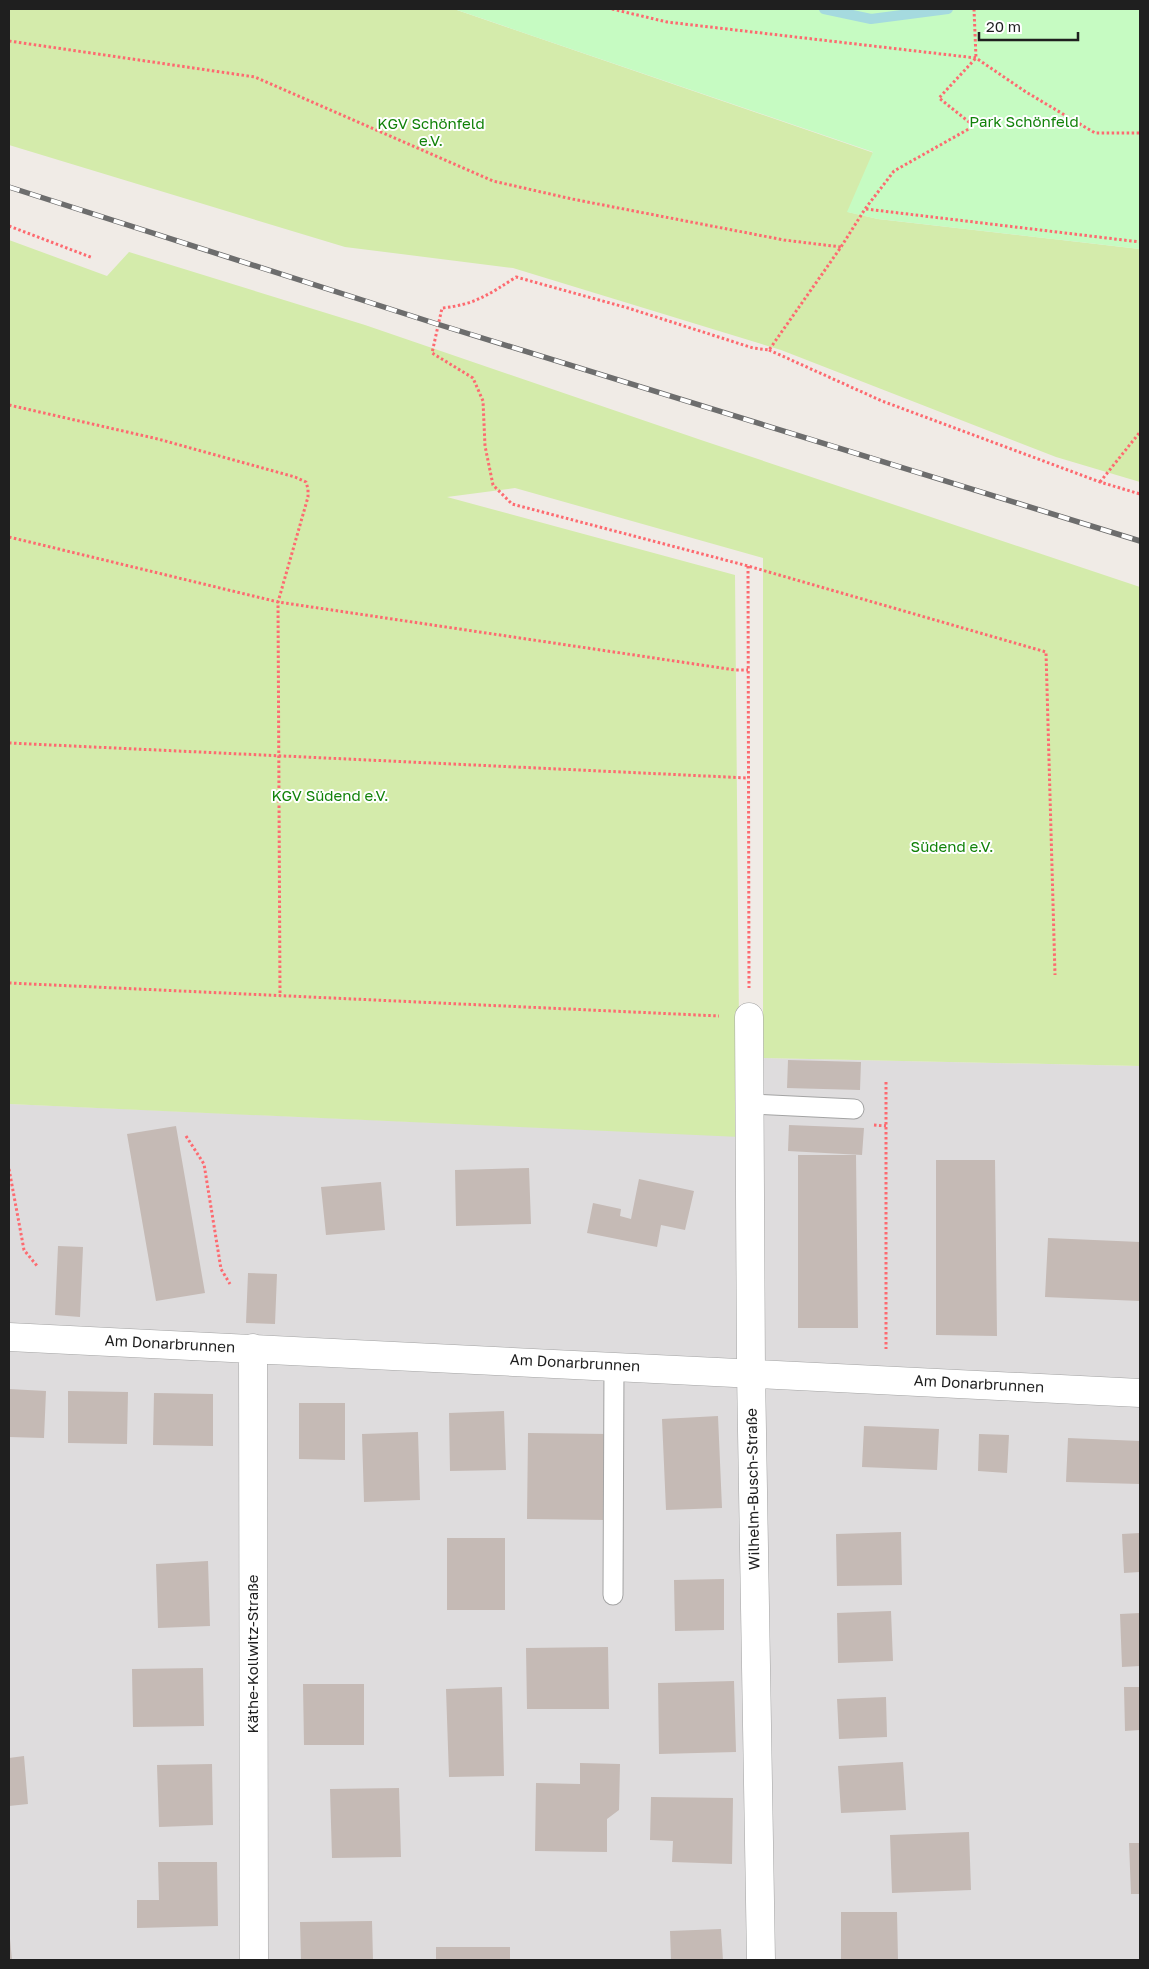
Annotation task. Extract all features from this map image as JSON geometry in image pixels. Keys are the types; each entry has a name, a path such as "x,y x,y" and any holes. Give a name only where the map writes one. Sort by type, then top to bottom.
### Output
{"street":[{"name":"Wilhelm-Busch-Straße","path":"739,1016 750,1104 751,1372 761,1960"},
{"name":"Am Donarbrunnen","path":"9,1336 1140,1393"},
{"name":"Käthe-Kollwitz-Straße","path":"253,1348 254,1960"}],"lane":[{"path":"750,1104 854,1109"},
{"path":"613,1595 614,1365"}],"path":[{"path":"612,9 667,22 976,58 1026,92 1095,133 1140,133"},
{"path":"769,350 841,247 865,209 894,171 974,126 939,98 976,58 974,9"},
{"path":"9,41 255,77 493,181 572,199 784,240 841,247"},
{"path":"865,209 1140,242"},
{"path":"9,226 93,258"},
{"path":"1055,976 1046,652 748,566 512,504 492,485 485,446 483,401 473,378 432,354 442,308 466,305 488,295 516,277 628,308 753,348 769,350 882,401 1100,482 1140,494"},
{"path":"9,406 158,439 295,476 306,482 308,497 278,602 280,996"},
{"path":"1100,482 1140,432"},
{"path":"9,537 278,602 736,670 748,670"},
{"path":"9,984 739,1016 748,778 748,566"},
{"path":"9,743 748,778"},
{"path":"886,1082 886,1379"},
{"path":"186,1136 204,1164 221,1269 230,1284"},
{"path":"9,1169 24,1250 38,1267"}],"shaded area":[{"path":"763,1058 1140,1066 1140,1960 9,1960 9,1104 761,1137"}],"green space":[{"name":"KGV Schönfeld e.V.","path":"9,9 454,9 874,153 848,212 878,219 1140,249 1140,482 1056,457 781,350 513,268 345,247 9,145"},
{"name":"Park Schönfeld","path":"454,9 1140,9 1140,249 878,219 847,212 873,152"},
{"name":"KGV Südend e.V.","path":"9,240 107,276 129,252 365,325 1140,587 1140,1066 763,1058 763,558 515,488 447,497 735,575 740,1137 9,1104"}],"building":[{"path":"788,1060 861,1062 860,1090 787,1088"},
{"path":"789,1125 864,1128 862,1155 788,1151"},
{"path":"176,1126 205,1293 156,1301 127,1134"},
{"path":"798,1155 856,1155 858,1328 798,1328"},
{"path":"936,1160 995,1160 997,1336 936,1335"},
{"path":"529,1168 531,1224 456,1226 455,1170"},
{"path":"639,1179 694,1191 685,1230 661,1225 657,1247 587,1233 593,1203 621,1209 620,1216 631,1219"},
{"path":"381,1182 385,1230 326,1235 321,1187"},
{"path":"1048,1238 1140,1242 1140,1301 1045,1297"},
{"path":"58,1246 83,1247 80,1317 55,1315"},
{"path":"248,1273 277,1274 275,1324 246,1323"},
{"path":"9,1389 46,1391 44,1438 9,1437"},
{"path":"68,1391 128,1392 127,1444 68,1443"},
{"path":"154,1393 213,1394 213,1446 153,1445"},
{"path":"299,1403 345,1403 345,1460 299,1459"},
{"path":"504,1411 506,1470 450,1471 449,1413"},
{"path":"718,1416 722,1508 666,1510 662,1419"},
{"path":"864,1426 939,1429 937,1470 862,1467"},
{"path":"418,1432 420,1500 364,1502 362,1434"},
{"path":"528,1433 609,1434 608,1520 527,1519"},
{"path":"979,1434 1009,1435 1007,1473 978,1471"},
{"path":"1068,1438 1140,1441 1140,1484 1066,1482"},
{"path":"901,1532 902,1585 837,1586 836,1534"},
{"path":"1140,1533 1140,1572 1124,1573 1122,1534"},
{"path":"447,1538 505,1538 505,1610 447,1610"},
{"path":"208,1561 210,1626 158,1628 156,1564"},
{"path":"724,1579 724,1630 675,1631 674,1580"},
{"path":"891,1611 893,1661 838,1663 837,1613"},
{"path":"1140,1613 1140,1666 1122,1667 1120,1614"},
{"path":"608,1647 609,1709 527,1709 526,1648"},
{"path":"203,1668 204,1726 133,1727 132,1669"},
{"path":"734,1681 736,1752 659,1754 658,1683"},
{"path":"303,1684 364,1684 364,1745 304,1745"},
{"path":"502,1687 504,1776 449,1777 446,1689"},
{"path":"1124,1687 1140,1687 1140,1730 1125,1731"},
{"path":"886,1697 887,1737 839,1739 837,1699"},
{"path":"24,1756 28,1804 9,1806 9,1758"},
{"path":"903,1762 906,1810 841,1813 838,1766"},
{"path":"580,1763 620,1764 619,1810 607,1819 607,1852 535,1851 536,1783 580,1784"},
{"path":"212,1764 213,1825 159,1827 157,1765"},
{"path":"399,1788 401,1857 332,1858 330,1789"},
{"path":"651,1797 733,1798 732,1864 672,1862 673,1841 650,1840"},
{"path":"969,1832 971,1890 892,1893 890,1835"},
{"path":"1129,1843 1140,1843 1140,1894 1131,1894"},
{"path":"158,1862 217,1862 218,1926 137,1928 137,1900 159,1900"},
{"path":"841,1912 897,1912 898,1960 841,1960"},
{"path":"372,1921 373,1960 301,1960 300,1922"},
{"path":"721,1929 723,1960 671,1960 670,1931"},
{"path":"10,1939 12,1960 9,1960"},
{"path":"436,1947 510,1947 510,1960 436,1960"}],"waterway":[{"path":"824,9 871,19 948,9"}],"railway":[{"path":"9,187 437,324 1140,541"}],"park label":[{"name":"Südend e.V.","path":"952,847"}]}
